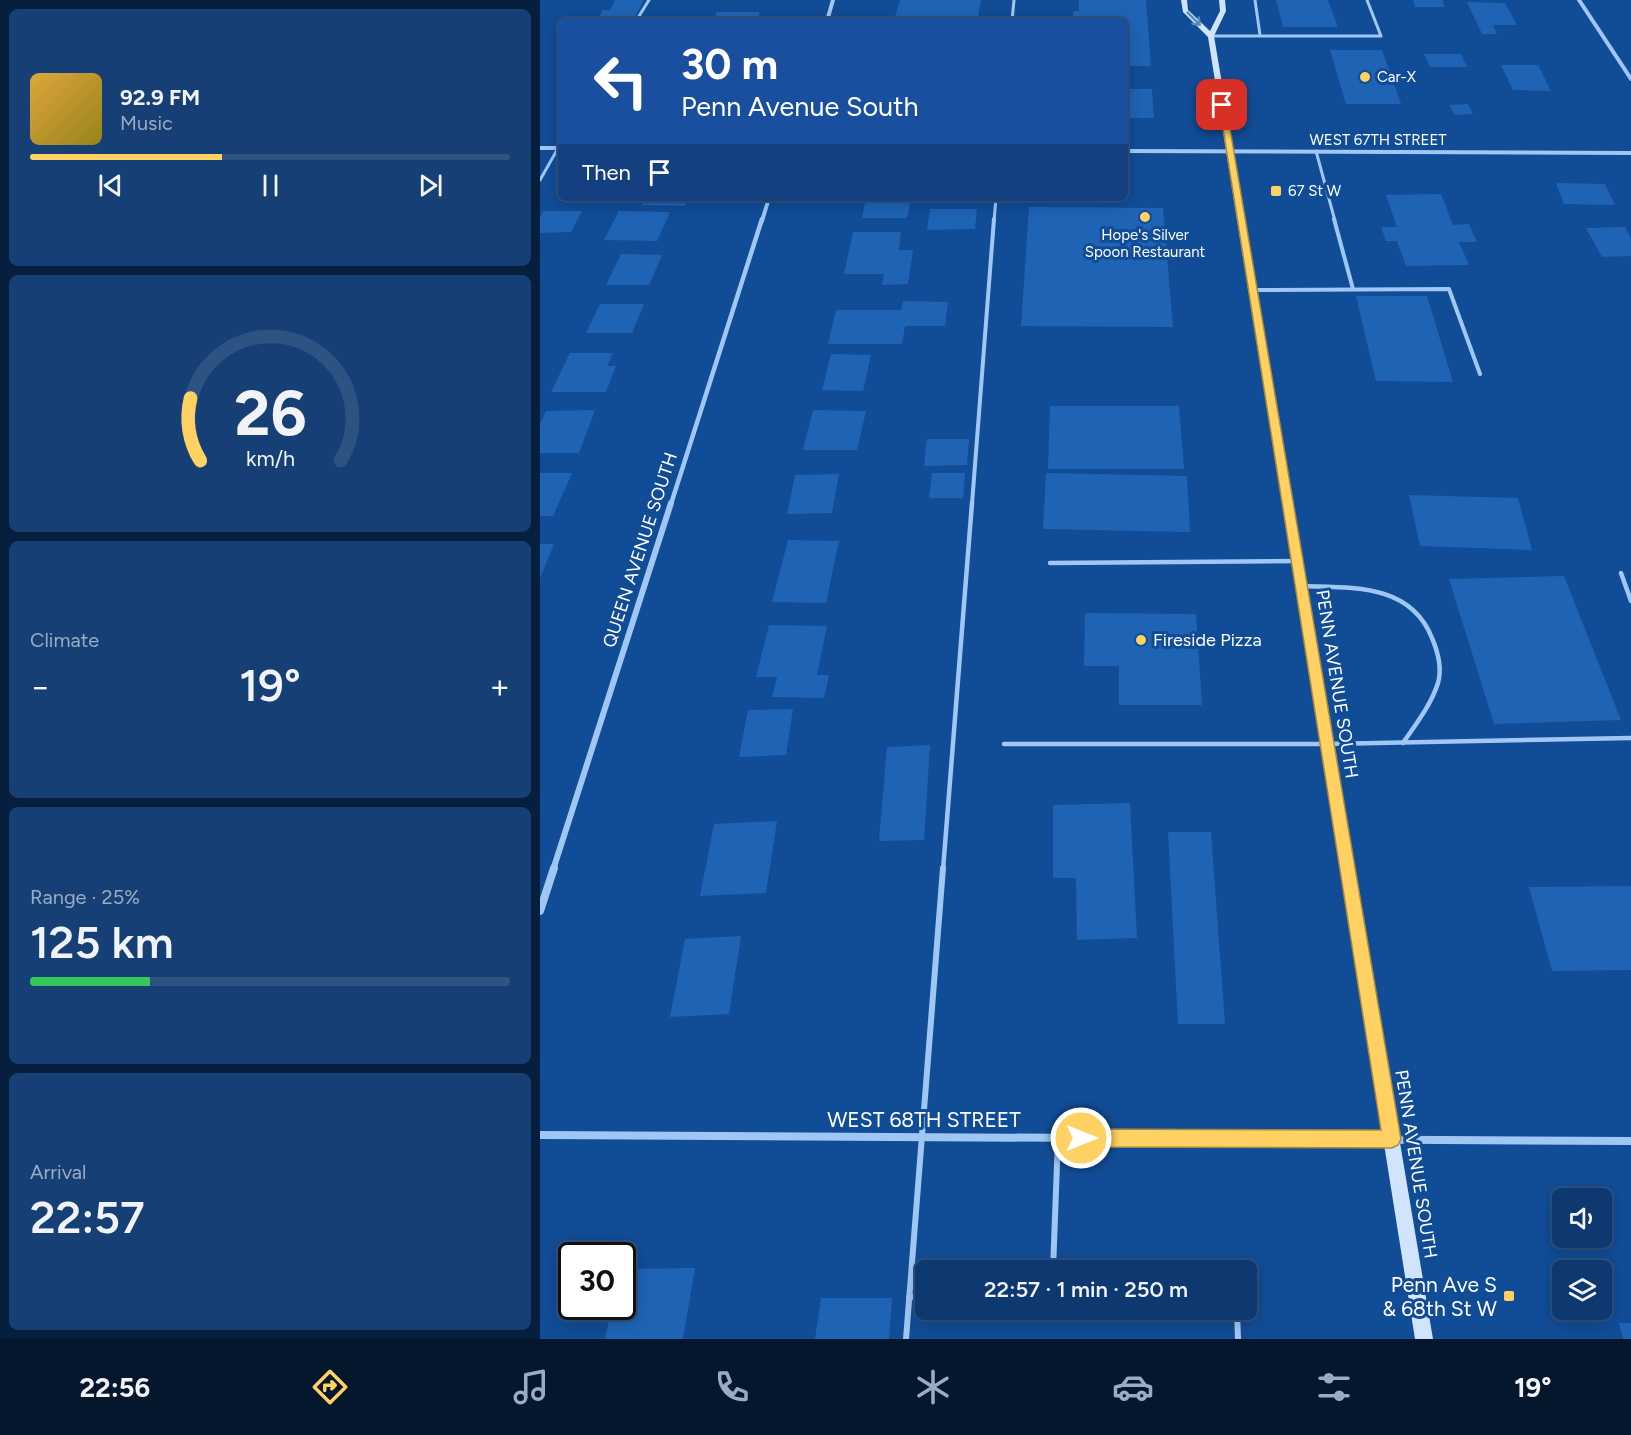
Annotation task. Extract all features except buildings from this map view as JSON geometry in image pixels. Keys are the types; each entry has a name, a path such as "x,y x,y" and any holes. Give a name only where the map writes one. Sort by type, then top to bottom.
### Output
{"main road":[{"path":"1184,0 1185,11 1211,36 1223,11 1222,0"},
{"name":"PENN AVENUE SOUTH","path":"1211,36 1424,1339"}],"street":[{"path":"827,18 833,0"},
{"path":"1579,0 1631,79"},
{"path":"540,148 558,146"},
{"name":"WEST 67TH STREET","path":"1128,151 1631,153"},
{"name":"QUEEN AVENUE SOUTH","path":"540,911 769,201"},
{"name":"WEST 68TH STREET","path":"540,1135 1631,1141"}],"lane":[{"path":"638,18 649,0"},
{"path":"1012,18 1014,0"},
{"path":"1255,0 1260,35"},
{"path":"1211,36 1381,36 1366,0"},
{"path":"540,180 558,149"},
{"path":"1316,152 1353,289"},
{"path":"906,1339 996,201"},
{"path":"1253,290 1449,288 1480,374"},
{"path":"1050,563 1297,561"},
{"path":"1621,573 1631,601"},
{"path":"1301,586 1364,589 1392,595 1415,609 1430,627 1437,652 1439,678 1403,743"},
{"path":"1004,744 1327,744 1631,738"},
{"path":"1053,1260 1058,1138"},
{"path":"909,1297 915,1297"},
{"path":"1237,1320 1238,1339"}],"place":[{"name":"Car-X","path":"1365,77"},
{"name":"67 St W","path":"1276,191"},
{"name":"Hope's Silver Spoon Restaurant","path":"1145,217"},
{"name":"Fireside Pizza","path":"1141,640"},
{"name":"Penn Ave S & 68th St W","path":"1509,1296"}],"route":[{"path":"1081,1138 1392,1139 1222,105"}]}
